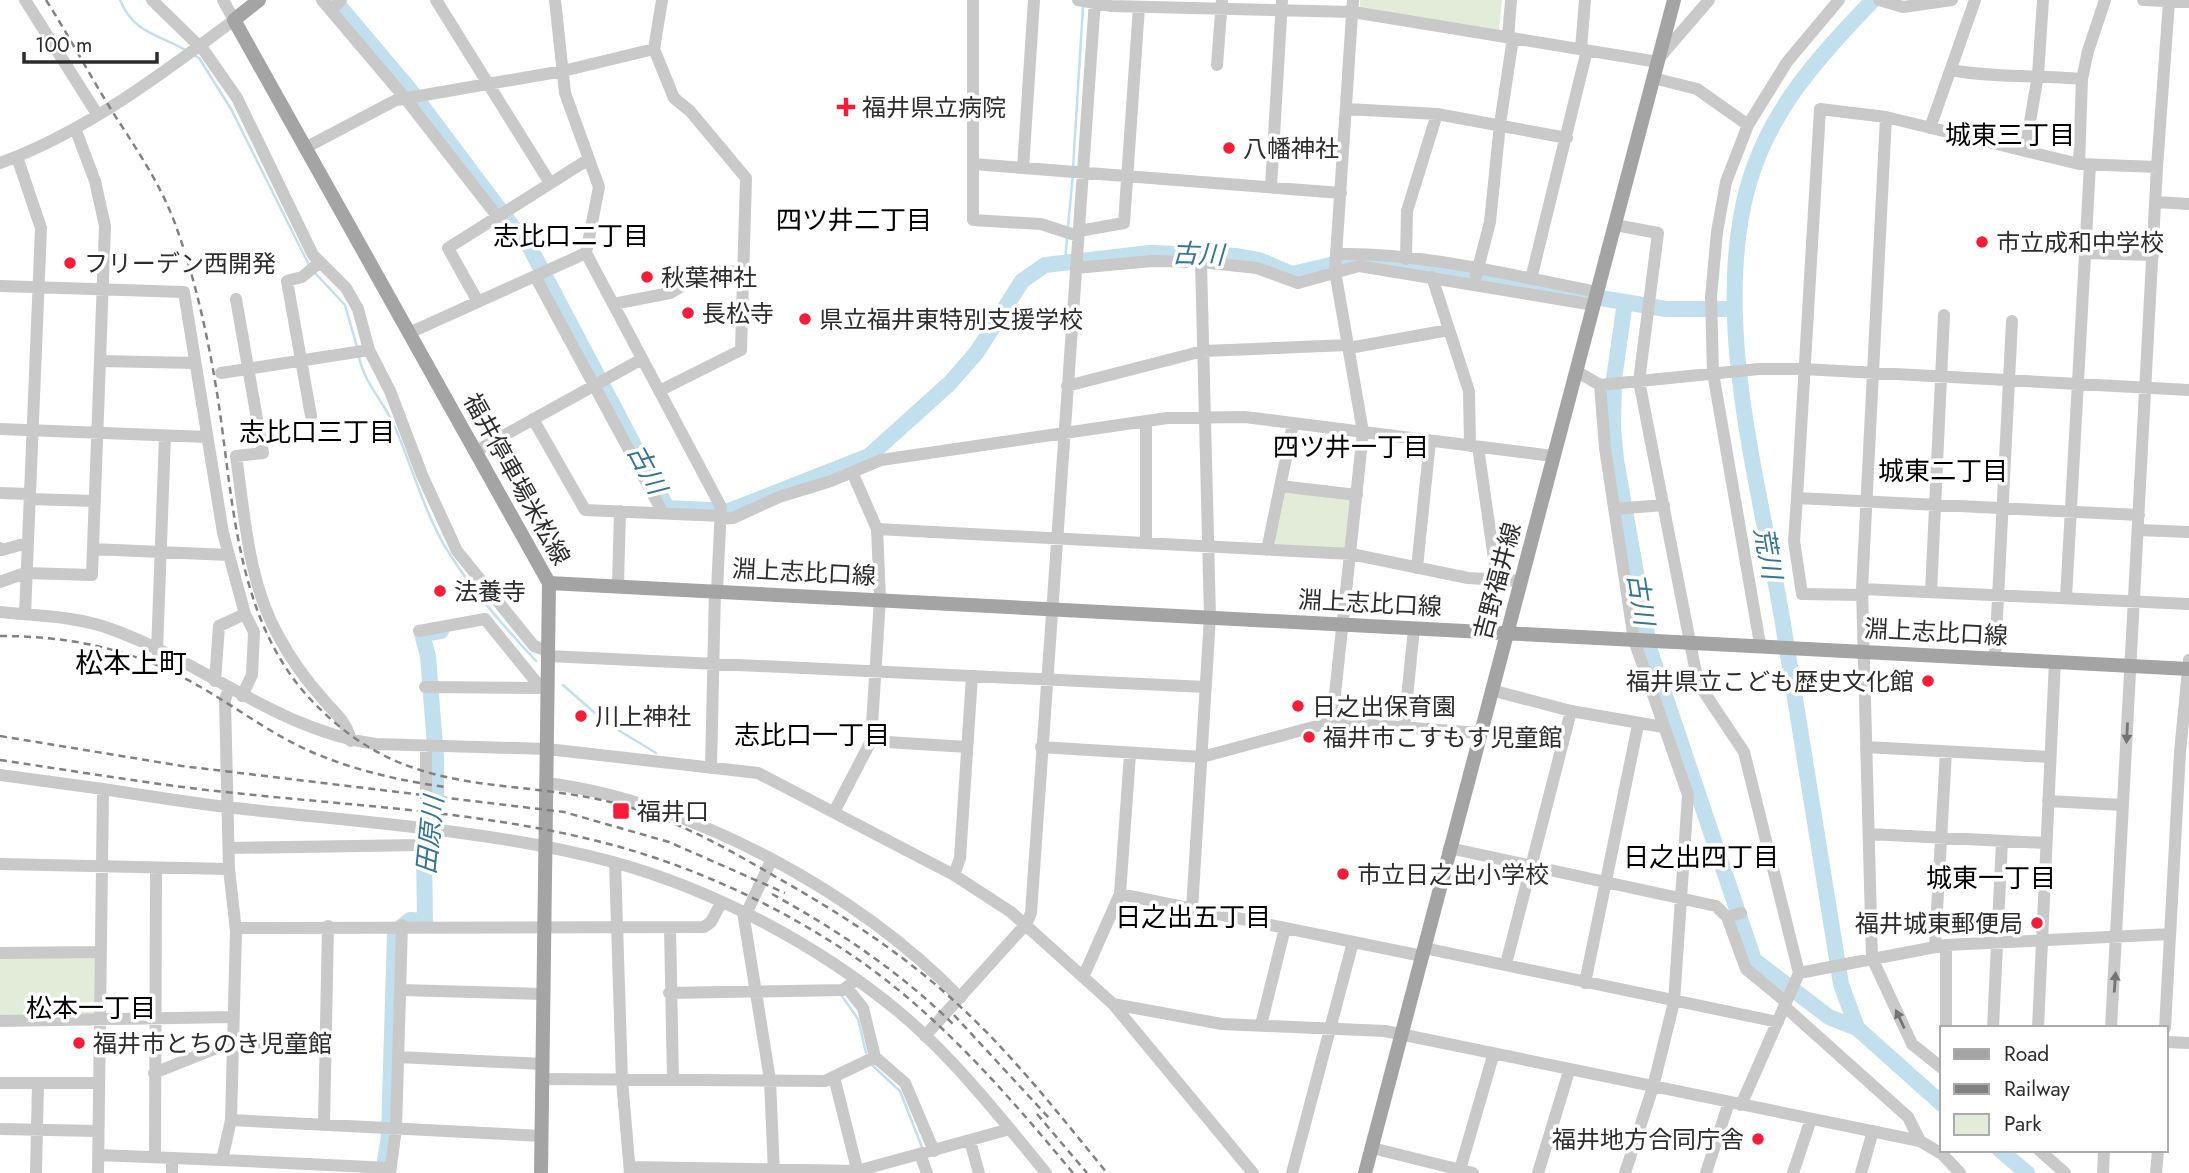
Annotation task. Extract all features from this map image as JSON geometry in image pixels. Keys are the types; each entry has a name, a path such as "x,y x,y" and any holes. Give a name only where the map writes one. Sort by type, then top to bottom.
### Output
{"main road":[{"path":"234,20 259,0"},
{"name":"吉野福井線","path":"1365,1173 1674,0"},
{"name":"福井停車場米松線","path":"234,20 549,583 548,654 544,688 547,748 541,1173"},
{"name":"淵上志比口線","path":"549,583 2188,666"}],"street":[{"path":"25,0 97,114"},
{"path":"152,0 200,46 237,98 313,255 346,288 358,309 369,350 390,391 422,475 457,551 493,614 544,688"},
{"path":"0,163 75,128 200,46 234,20 223,0"},
{"path":"322,0 405,98 497,216"},
{"path":"331,11 341,0"},
{"path":"436,0 550,183"},
{"path":"555,0 565,93 600,187 586,253 721,507 711,768"},
{"path":"659,391 741,350 746,272 746,178 690,111 674,98 654,49 662,0"},
{"path":"973,0 973,220 1041,225 1079,233 1124,223 1139,6"},
{"path":"1023,168 1034,0"},
{"path":"1078,0 1139,6 1353,6 1511,38 1658,60 1709,0"},
{"path":"1475,283 1476,269 1490,222 1511,38 1511,0"},
{"path":"1531,279 1567,138 1584,50 1585,0"},
{"path":"1760,644 1713,373 1711,308 1717,232 1729,170 1748,125 1787,62 1839,0"},
{"path":"1879,0 1892,5 1915,6 1952,0"},
{"path":"1930,128 1975,0"},
{"path":"2025,151 2038,75 2043,0"},
{"path":"2066,598 2085,253 2082,79 2105,0"},
{"path":"2143,0 2189,2"},
{"path":"925,1035 1026,924 1031,909 1095,1"},
{"path":"2111,1026 2155,202 2169,2"},
{"path":"1217,65 1222,4"},
{"path":"1271,187 1282,5"},
{"path":"1332,722 1363,432 1335,271 1353,6"},
{"path":"305,148 405,98 563,71 654,49"},
{"path":"1951,70 1986,76 2038,75 2082,79"},
{"path":"1653,78 1697,89 1748,125"},
{"path":"1347,109 1437,114 1567,138"},
{"path":"2157,167 2085,165 1886,117 1820,109 1794,541 1802,594 1931,592 2189,604"},
{"path":"1406,259 1408,211 1437,114"},
{"path":"1886,117 1862,592 1872,958 1912,1044 1940,1066"},
{"path":"0,582 25,573 92,575 105,226 95,181 75,128"},
{"path":"17,157 41,229 24,614"},
{"path":"478,302 448,248 589,159"},
{"path":"973,164 1341,192"},
{"path":"2155,202 2189,204"},
{"path":"1615,225 1658,233 1639,381 1698,683 1744,752 1797,977 1778,1022 1735,1103 1706,1173"},
{"path":"409,333 586,253"},
{"path":"1337,254 1362,253 1476,269 1531,279 1595,298"},
{"path":"2085,253 2153,255"},
{"path":"1076,268 1152,261 1201,262 1257,268 1298,283 1359,266 1595,298"},
{"path":"311,416 287,282 302,277 320,262"},
{"path":"1192,910 1210,617 1201,262"},
{"path":"613,304 670,293 708,271 746,272"},
{"path":"535,276 663,513"},
{"path":"1432,277 1469,391 1474,446 1497,580"},
{"path":"0,286 184,292 228,555 245,614 254,632 252,675 242,696"},
{"path":"236,299 263,453 236,456 256,580 279,637 315,690 345,720 351,741"},
{"path":"1931,592 1944,315"},
{"path":"1995,657 2012,321"},
{"path":"1067,386 1203,351 1348,347 1449,330"},
{"path":"221,373 369,350"},
{"path":"476,451 642,359"},
{"path":"100,361 195,363"},
{"path":"1576,371 1608,384 1759,369 1803,369 2189,390"},
{"path":"1608,384 1620,509 1642,640 1663,727 1688,795 1674,1002 1653,1087 1625,1173"},
{"path":"533,419 585,510 733,518 779,497 881,460 1146,421 1205,416 1363,432 1553,456"},
{"path":"1146,421 1146,543"},
{"path":"1267,550 1293,424"},
{"path":"0,429 207,437"},
{"path":"157,651 165,436"},
{"path":"1416,568 1430,441"},
{"path":"834,812 872,741 880,599 877,529 852,472"},
{"path":"1280,486 1357,495"},
{"path":"0,493 94,502"},
{"path":"1797,498 1866,499 2139,515"},
{"path":"1620,509 1664,505"},
{"path":"618,585 620,511"},
{"path":"877,529 1351,554 1468,578 1520,581"},
{"path":"2138,530 2189,532"},
{"path":"0,548 2,550 27,543"},
{"path":"93,549 228,555"},
{"path":"0,612 86,621 121,632 302,726 351,741 426,746 547,748 756,772 954,875 1026,924 1113,1004 1253,1173"},
{"path":"215,681 219,626 245,614"},
{"path":"419,631 493,614"},
{"path":"493,614 548,654 1206,687"},
{"path":"1404,728 1414,628"},
{"path":"2038,1026 2055,661"},
{"path":"2165,1026 2188,666"},
{"path":"954,875 960,858 972,676"},
{"path":"425,687 544,688"},
{"path":"222,1160 231,1120 236,928 229,869 225,699 229,688"},
{"path":"1492,690 1638,725 1663,727"},
{"path":"1506,964 1571,710"},
{"path":"1041,747 1202,757 1332,722 1480,733"},
{"path":"1585,982 1638,725"},
{"path":"872,741 967,747"},
{"path":"230,848 419,846 426,842 427,828 426,746"},
{"path":"1866,747 2050,757"},
{"path":"1946,752 1941,838 1941,945 1947,1026"},
{"path":"1084,975 1120,894 1130,754"},
{"path":"0,775 228,807 427,828 546,848 615,863 721,903 744,913 925,1035 1046,1173"},
{"path":"546,783 611,794 667,812 771,861 836,898 886,931 960,998"},
{"path":"98,1173 103,789"},
{"path":"2048,801 2123,805"},
{"path":"1869,834 2046,843"},
{"path":"1993,1026 2001,841"},
{"path":"1449,848 1716,906 1733,915 1746,969 1786,1002 1908,1117 1920,1141"},
{"path":"771,861 744,913 771,1080 774,1171"},
{"path":"615,863 615,930 622,1080 630,1170 858,1172 1010,1129"},
{"path":"0,864 229,869"},
{"path":"155,1157 156,869"},
{"path":"1120,894 1353,942 1506,964 1674,1002 1778,1022"},
{"path":"236,928 402,925 545,930 704,928 711,922 721,903"},
{"path":"98,1156 222,1160 391,1171 396,1129 402,925"},
{"path":"324,1124 328,926"},
{"path":"670,928 669,993 673,1080"},
{"path":"1261,1025 1284,928"},
{"path":"1797,977 1816,968 1941,945 2170,934"},
{"path":"1292,1173 1353,942"},
{"path":"0,953 100,952"},
{"path":"669,993 755,991 851,984"},
{"path":"851,984 863,1008 874,1057 905,1083 933,1151"},
{"path":"400,990 544,994"},
{"path":"1113,1004 1222,1024 1385,1031 1493,1056 1920,1141 1942,1154 1960,1173"},
{"path":"0,1021 233,1017"},
{"path":"154,1073 232,1042 325,1043"},
{"path":"2168,1042 2189,1044"},
{"path":"1372,1148 1464,1172 1493,1056"},
{"path":"398,1058 622,1080 825,1081 874,1057"},
{"path":"1538,1173 1569,1071"},
{"path":"834,1077 858,1172"},
{"path":"0,1083 99,1083"},
{"path":"36,1173 38,1083"},
{"path":"1793,1173 1811,1119"},
{"path":"231,1120 542,1136"},
{"path":"0,1129 99,1131"},
{"path":"1861,1173 1873,1131"},
{"path":"970,1141 979,1173"},
{"path":"2041,1152 2064,1173"},
{"path":"2103,1173 2104,1152"},
{"path":"2156,1173 2158,1152"},
{"path":"919,1154 927,1173"},
{"path":"172,1158 172,1173"}],"green space":[{"path":"1360,0 1502,0 1499,32 1360,9"},
{"path":"1280,486 1357,495 1351,554 1267,550"},
{"path":"100,952 100,1020 0,1021 0,953"}],"waterway":[{"path":"120,0 132,20 140,27 187,51"},
{"name":"古川","path":"334,0 410,90 515,230 526,240 667,508 729,511 869,456 950,383 977,352 1022,281 1045,265 1150,253 1237,256 1259,260 1292,274 1356,259 1625,302 1614,379 1613,427 1616,460 1650,651 1754,960 1829,1017 1857,1028"},
{"name":"荒川","path":"1873,0 1799,85 1769,132 1758,158 1748,186 1738,239 1735,294 1737,350 1753,465 1784,630 1841,984 1857,1028 1940,1102"},
{"path":"1073,168 1083,7"},
{"path":"192,54 199,58 231,109 309,265"},
{"path":"1068,227 1073,174"},
{"path":"1065,262 1067,237"},
{"path":"315,273 345,305 357,347"},
{"path":"1625,302 1666,309 1735,309"},
{"path":"359,357 369,383 393,423 426,508 442,540 480,597 536,661"},
{"name":"田原川","path":"383,1173 389,1136 395,932 410,920 425,921 424,851 436,822 436,759 428,656 422,634 441,631"},
{"path":"563,685 605,722 656,753"},
{"path":"842,996 858,1019 866,1053"},
{"path":"872,1065 900,1091 923,1150"},
{"name":"荒川","path":"2002,1152 2027,1173"}],"railway":[{"path":"46,0 149,169 172,215 197,293 218,399 235,521 254,601 269,638 289,673 316,705 355,738 394,760 433,774 557,792 644,812 712,841 799,890 889,949 952,999 1014,1061 1107,1173"},
{"path":"0,636 71,641 139,658 184,678 272,732 319,755 373,773 446,787"},
{"path":"0,736 182,766 564,812 669,842 785,893"},
{"path":"0,760 183,787 504,822 589,839 662,860 734,889 802,924 895,987 976,1062 1073,1173"},
{"path":"772,894 869,954 914,989 956,1027"},
{"path":"954,1015 1049,1118"},
{"path":"1037,1114 1087,1173"}],"place":[{"name":"福井県立病院","path":"846,107"},
{"name":"八幡神社","path":"1229,148"},
{"name":"市立成和中学校","path":"1982,242"},
{"name":"フリーデン西開発","path":"70,263"},
{"name":"秋葉神社","path":"647,277"},
{"name":"長松寺","path":"688,313"},
{"name":"県立福井東特別支援学校","path":"805,319"},
{"name":"法養寺","path":"440,591"},
{"name":"福井県立こども歴史文化館","path":"1928,681"},
{"name":"日之出保育園","path":"1298,706"},
{"name":"川上神社","path":"581,716"},
{"name":"福井市こすもす児童館","path":"1309,737"},
{"name":"福井口","path":"621,811"},
{"name":"市立日之出小学校","path":"1343,874"},
{"name":"福井城東郵便局","path":"2037,923"},
{"name":"福井市とちのき児童館","path":"79,1043"},
{"name":"福井地方合同庁舎","path":"1758,1139"}],"district":[{"name":"城東三丁目","path":"2010,135"},
{"name":"四ツ井二丁目","path":"854,220"},
{"name":"志比口二丁目","path":"571,236"},
{"name":"志比口三丁目","path":"317,432"},
{"name":"四ツ井一丁目","path":"1351,447"},
{"name":"城東二丁目","path":"1943,471"},
{"name":"松本上町","path":"131,663"},
{"name":"志比口一丁目","path":"812,735"},
{"name":"日之出四丁目","path":"1701,857"},
{"name":"城東一丁目","path":"1991,878"},
{"name":"日之出五丁目","path":"1193,917"},
{"name":"松本一丁目","path":"91,1008"}]}
